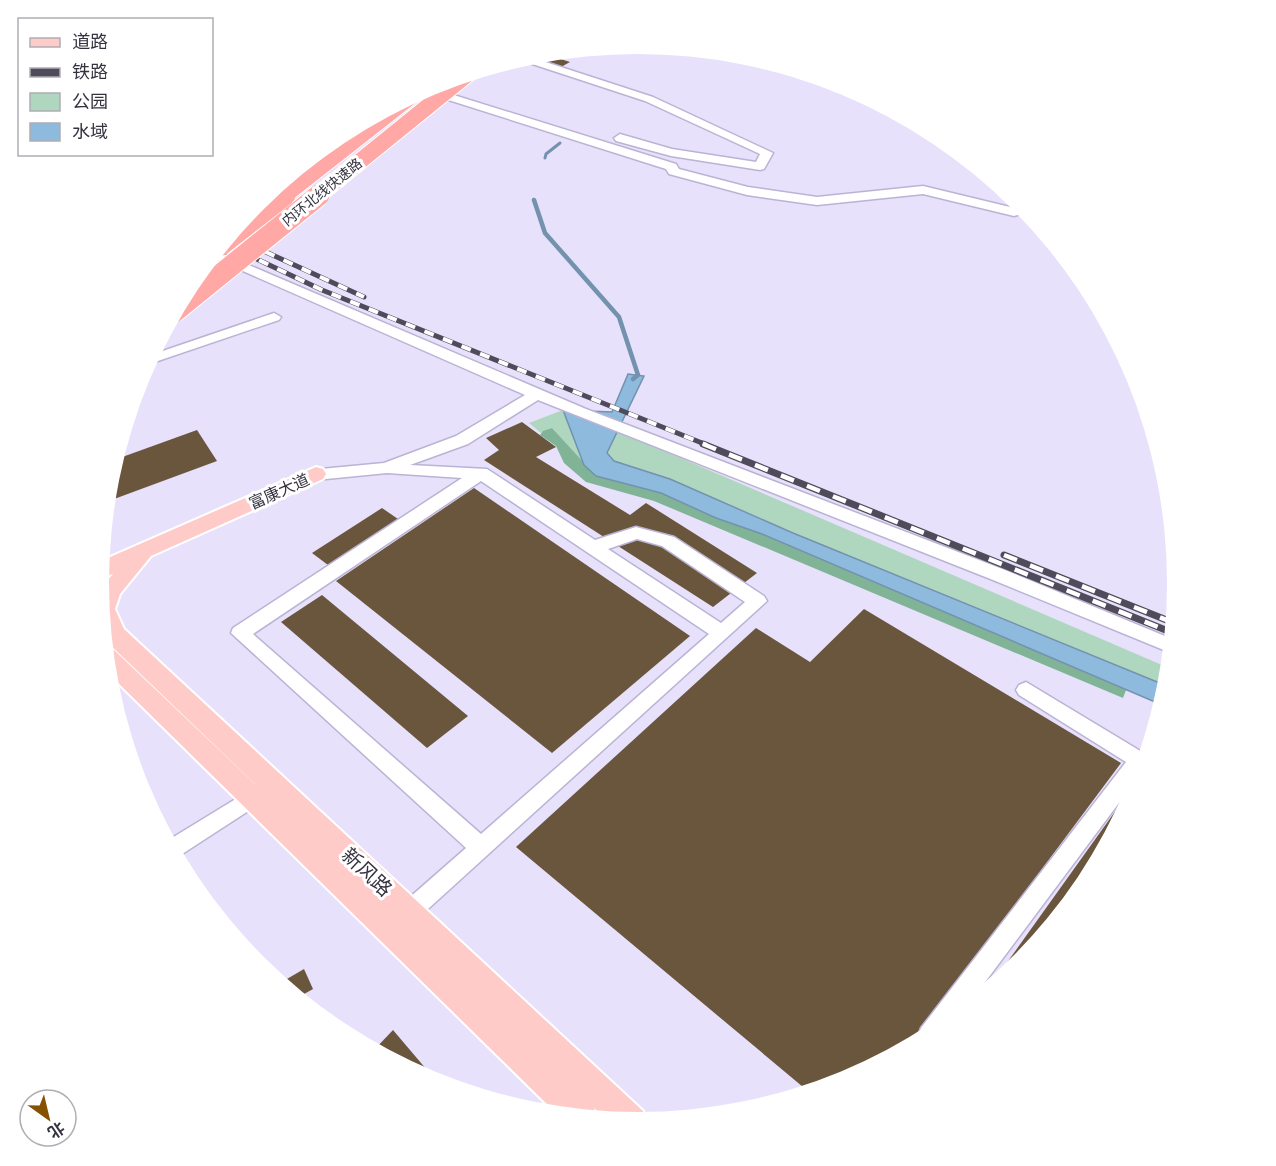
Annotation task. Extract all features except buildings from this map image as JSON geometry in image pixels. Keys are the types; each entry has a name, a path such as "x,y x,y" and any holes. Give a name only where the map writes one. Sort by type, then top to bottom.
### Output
{"highway":[{"name":"内环北线快速路","path":"193,296 451,88"},
{"name":"内环北线快速路","path":"255,218 374,125"}],"main road":[{"name":"富康大道","path":"109,566 316,474"},
{"name":"富康大道","path":"110,551 316,474"},
{"path":"109,593 149,548"},
{"name":"新风路","path":"113,643 409,912 621,1112"},
{"name":"新风路","path":"113,645 252,798 572,1107"}],"street":[{"path":"457,86 591,130 671,152 760,166 767,153 649,99 540,63"},
{"path":"438,93 672,167 673,171 747,191 817,201 923,190 1012,209"},
{"path":"221,257 537,394 1163,643"},
{"path":"160,357 274,317"},
{"path":"316,474 386,468 462,440 537,394"},
{"path":"374,469 481,473 722,633"},
{"path":"481,473 240,633 481,848"},
{"path":"409,912 758,601 668,541 636,533 592,548"},
{"path":"1026,690 1137,759"},
{"path":"949,1011 1134,767"},
{"path":"179,846 252,798"}],"green space":[{"path":"563,410 584,465 552,428 541,433 529,423"},
{"path":"552,428 596,476 661,493 716,518 762,534 1126,690 1123,698 654,501 586,482 564,463 556,446 540,435 543,431"},
{"path":"618,431 1160,664 1158,682 827,547 670,479 614,461 607,453"}],"water":[{"path":"628,374 644,376 607,453 614,461 670,479 793,533 1158,682 1153,701 661,493 596,476 584,465 563,410 612,412"}],"waterway":[{"path":"545,158 546,154 560,143"},
{"path":"534,200 545,233 619,317 638,375 633,379"}],"railway":[{"path":"236,238 364,297"},
{"path":"230,246 322,290 707,445"},
{"path":"703,444 1165,630"},
{"path":"1004,555 1166,620"}]}
